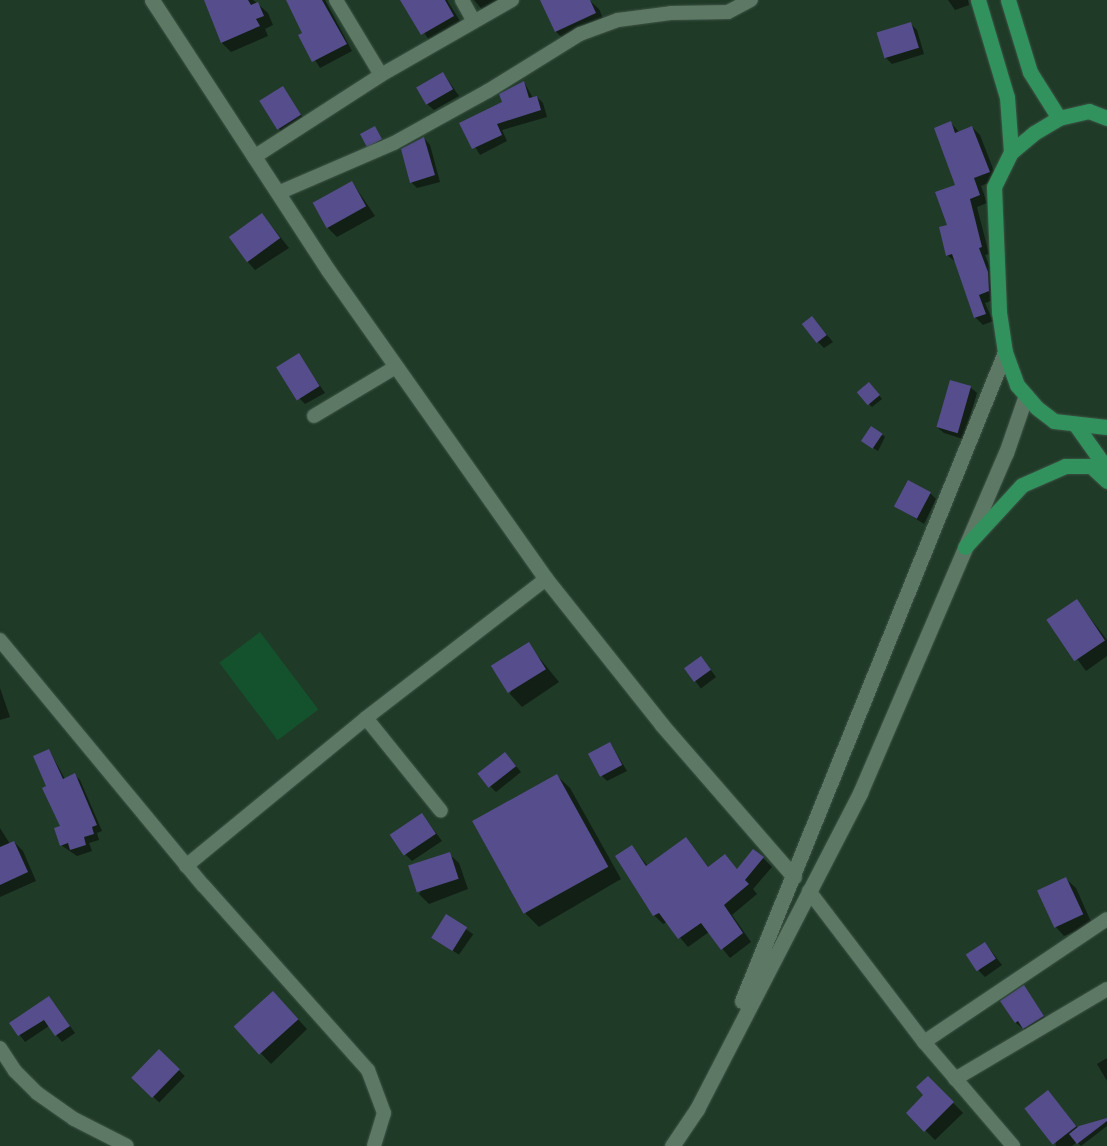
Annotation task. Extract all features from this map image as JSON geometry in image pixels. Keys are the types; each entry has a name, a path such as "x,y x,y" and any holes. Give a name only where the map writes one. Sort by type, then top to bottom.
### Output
{"main road":[{"path":"152,0 254,157 396,367 546,579 662,725 794,877"},
{"path":"978,0 1007,97 1011,152"},
{"path":"1008,0 1030,72 1059,118"},
{"path":"1104,114 1089,111 1059,118 1011,152 994,187 999,312 1005,352 1017,385 1026,396 1054,420 1107,427"},
{"path":"697,1109 794,877 1005,352"},
{"path":"672,1146 697,1109 860,793 966,547 1026,396"},
{"path":"1075,424 1107,469"},
{"path":"966,547 1022,485 1065,466 1091,466 1107,481"}],"street":[{"path":"336,0 381,75"},
{"path":"462,0 473,20"},
{"path":"254,157 381,75 473,20 512,0"},
{"path":"278,193 394,143 488,91 580,34 618,20 671,13 728,12 751,0"},
{"path":"314,416 396,367"},
{"path":"186,866 366,718 546,579"},
{"path":"0,640 186,866 368,1070 384,1113 374,1146"},
{"path":"366,718 441,810"},
{"path":"809,891 924,1042 1013,1146"},
{"path":"924,1042 1107,919"},
{"path":"955,1079 1107,989"},
{"path":"0,1048 15,1071 37,1093 74,1120 127,1146"}],"green space":[{"path":"260,632 318,709 278,740 219,663"}],"building":[{"path":"204,0 248,0 251,5 258,2 264,16 256,19 260,26 221,43"},
{"path":"286,0 322,0 347,44 312,62 298,35 302,33"},
{"path":"400,0 445,0 454,16 421,35"},
{"path":"540,0 590,0 596,13 555,32"},
{"path":"911,22 919,48 884,58 877,33"},
{"path":"443,72 453,89 426,105 416,88"},
{"path":"524,81 529,98 537,96 541,110 497,124 502,135 472,149 459,123 502,102 499,94"},
{"path":"283,86 301,115 277,130 259,101"},
{"path":"951,121 955,133 972,126 990,172 974,178 980,195 970,199 982,247 979,248 988,272 989,291 979,295 986,314 974,318 952,254 946,256 939,227 947,225 935,192 955,185 934,128"},
{"path":"375,126 382,139 367,147 360,134"},
{"path":"424,137 435,175 410,183 401,149"},
{"path":"352,181 366,206 327,228 313,203"},
{"path":"262,213 280,238 247,262 229,237"},
{"path":"812,316 827,335 817,343 802,324"},
{"path":"299,353 320,386 297,400 276,367"},
{"path":"950,380 971,386 958,433 936,427"},
{"path":"869,382 880,395 868,405 857,392"},
{"path":"871,426 883,434 873,449 861,441"},
{"path":"908,480 931,492 917,519 894,506"},
{"path":"1077,599 1105,640 1074,661 1046,620"},
{"path":"529,642 546,669 508,693 491,666"},
{"path":"701,656 711,670 694,682 684,668"},
{"path":"610,742 622,765 600,777 588,754"},
{"path":"49,749 63,779 75,773 97,825 92,827 94,834 84,837 86,845 70,850 68,843 60,846 54,828 60,826 42,788 46,786 33,756"},
{"path":"505,752 516,766 489,788 477,774"},
{"path":"557,774 608,867 524,914 472,821"},
{"path":"422,813 436,834 404,856 390,835"},
{"path":"686,837 708,867 725,854 737,869 753,849 764,857 745,880 749,884 724,905 743,933 721,950 701,923 678,939 659,913 653,916 615,856 632,845 646,866"},
{"path":"14,841 28,872 0,885 0,847"},
{"path":"450,852 459,879 417,892 408,866"},
{"path":"1066,877 1083,914 1054,928 1037,891"},
{"path":"446,914 467,927 452,951 431,938"},
{"path":"985,942 996,959 977,971 966,955"},
{"path":"1024,985 1044,1016 1023,1029 1018,1021 1015,1023 1000,1001"},
{"path":"273,991 298,1019 259,1055 234,1026"},
{"path":"49,996 70,1026 55,1036 44,1020 18,1036 9,1023"},
{"path":"159,1049 180,1069 152,1098 131,1078"},
{"path":"928,1076 954,1102 924,1132 906,1113 923,1095 916,1087"},
{"path":"1048,1090 1076,1126 1053,1145 1024,1108"},
{"path":"1107,1118 1107,1121 1077,1144 1069,1134 1079,1126"}]}
